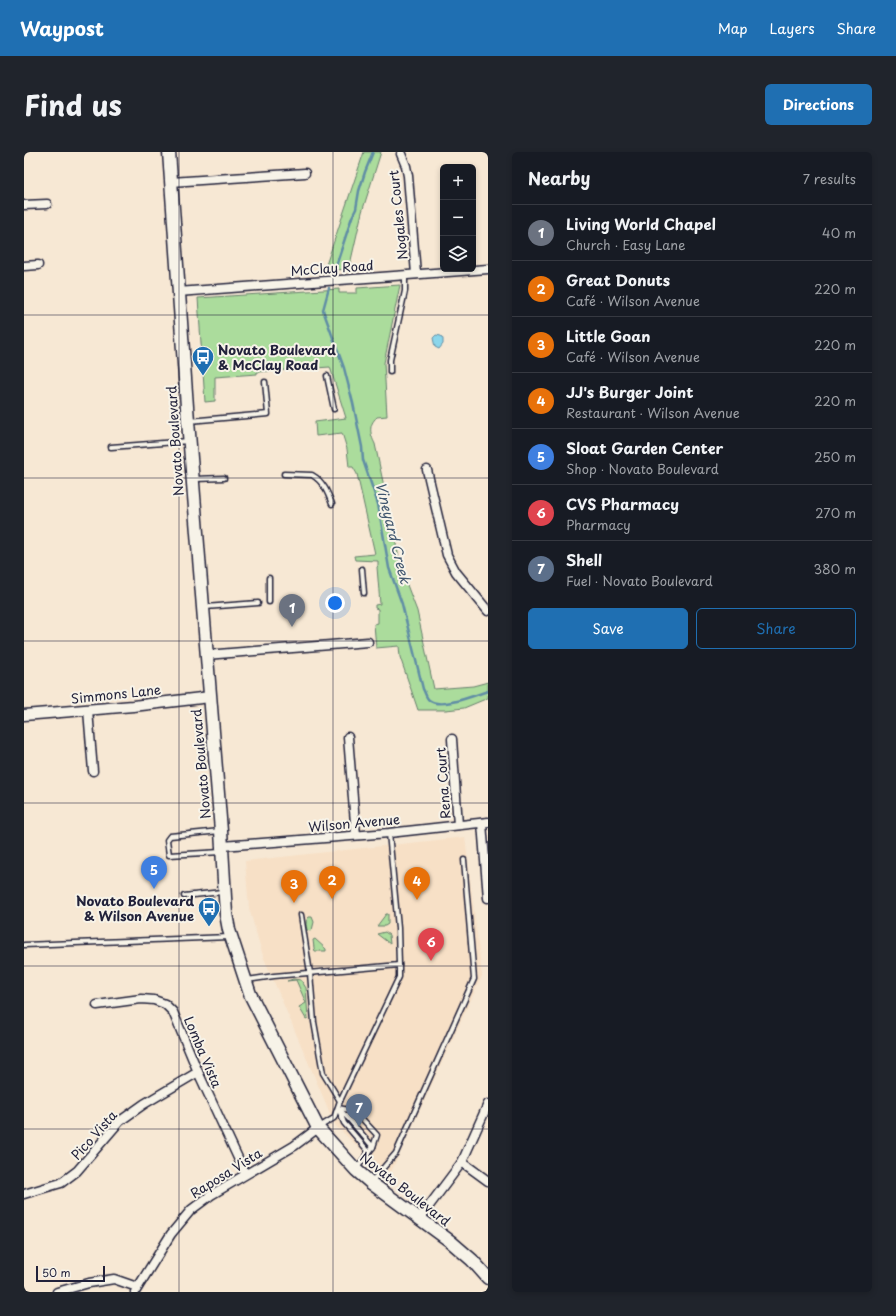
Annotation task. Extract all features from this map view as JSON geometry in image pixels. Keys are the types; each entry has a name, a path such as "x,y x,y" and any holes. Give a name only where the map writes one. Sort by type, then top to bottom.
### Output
{"main road":[{"name":"Novato Boulevard","path":"169,152 189,441 221,831 226,914 231,937 250,994 318,1128 356,1170 371,1183 450,1241 472,1260 488,1278"}],"street":[{"name":"Nogales Court","path":"401,154 408,176 416,274"},
{"path":"171,182 305,173"},
{"path":"24,205 47,204"},
{"path":"24,266 38,265"},
{"name":"McClay Road","path":"178,292 488,269"},
{"path":"427,470 447,555 456,572 488,611"},
{"path":"206,655 368,642"},
{"name":"Simmons Lane","path":"24,715 210,697"},
{"path":"88,710 93,772"},
{"path":"348,737 356,835"},
{"name":"Rena Court","path":"452,739 458,825"},
{"path":"485,823 488,898"},
{"name":"Wilson Avenue","path":"222,849 485,823"},
{"name":"Lomba Vista","path":"98,1004 141,999 154,1000 165,1004 173,1012 198,1072 245,1173"},
{"name":"Pico Vista","path":"24,1194 61,1183 78,1171 120,1121 144,1104 198,1072"},
{"path":"420,1218 462,1162 488,1104"},
{"name":"Raposa Vista","path":"136,1290 171,1234 191,1210 245,1173 294,1146 318,1128"},
{"path":"462,1162 488,1181"},
{"path":"57,1292 88,1283 114,1279 136,1290"}],"lane":[{"path":"390,372 390,360 405,291 405,275"},
{"path":"327,376 334,409"},
{"path":"188,421 268,414 265,382"},
{"path":"111,447 189,441"},
{"path":"284,474 312,475 316,477 325,489 332,504"},
{"path":"192,479 224,478"},
{"path":"362,569 364,593"},
{"path":"268,578 269,602"},
{"path":"202,607 258,603"},
{"path":"221,831 170,836 167,840 170,855 222,849"},
{"path":"318,1128 334,1118 340,1101 398,977 398,928 389,833"},
{"path":"371,1183 396,1152 474,979 464,860"},
{"path":"184,896 225,892"},
{"path":"301,914 310,973 314,1022 323,1073 340,1101"},
{"path":"24,945 231,937"},
{"path":"245,980 399,965"},
{"path":"338,1108 355,1111 377,1135 374,1147 356,1170"},
{"path":"338,1108 374,1147"},
{"path":"338,1108 344,1123 369,1152"}],"shaded area":[{"path":"465,837 482,976 391,1172 377,1165 335,1125 263,956 249,908 245,861"}],"green space":[{"path":"364,152 381,152 362,212 349,269 324,271"},
{"path":"400,285 384,363 387,416 377,417 374,420 371,426 371,433 375,444 402,572 417,611 434,689 473,686 488,682 488,698 464,708 446,710 418,710 400,657 399,646 376,648 374,624 378,623 378,609 375,608 375,605 380,604 377,567 378,561 355,560 354,556 375,554 357,474 353,467 349,467 347,449 342,433 316,436 315,422 346,418 330,367 257,372 257,374 215,377 215,401 205,402 198,298 339,289 339,293 357,293 357,288"},
{"path":"386,914 388,914 388,924 385,926 377,926"},
{"path":"309,917 312,917 314,922 312,930 310,931 307,930 306,925"},
{"path":"385,932 389,935 390,944 377,934"},
{"path":"315,939 326,949 326,951 315,951 313,940"},
{"path":"293,979 301,980 306,988 308,1018 306,1019 299,1007 306,1003 296,980 287,981"}],"water":[{"path":"436,335 441,336 443,339 443,344 439,349 435,347 433,338"}],"waterway":[{"name":"Vineyard Creek","path":"335,269 356,209 359,191 373,152"},
{"name":"Vineyard Creek","path":"329,288 323,310 344,368 353,403 362,447 363,460 378,504 389,568 402,604 423,689 427,698 434,703 449,703 488,691"}],"place":[{"name":"Novato Boulevard & McClay Road","path":"203,376"},
{"name":"Living World Chapel","path":"292,627"},
{"name":"Sloat Garden Center","path":"154,889"},
{"name":"Great Donuts","path":"332,899"},
{"name":"JJ's Burger Joint","path":"417,900"},
{"name":"Little Goan","path":"294,903"},
{"name":"Novato Boulevard & Wilson Avenue","path":"209,928"},
{"name":"CVS Pharmacy","path":"431,961"},
{"name":"Shell","path":"359,1127"}]}
